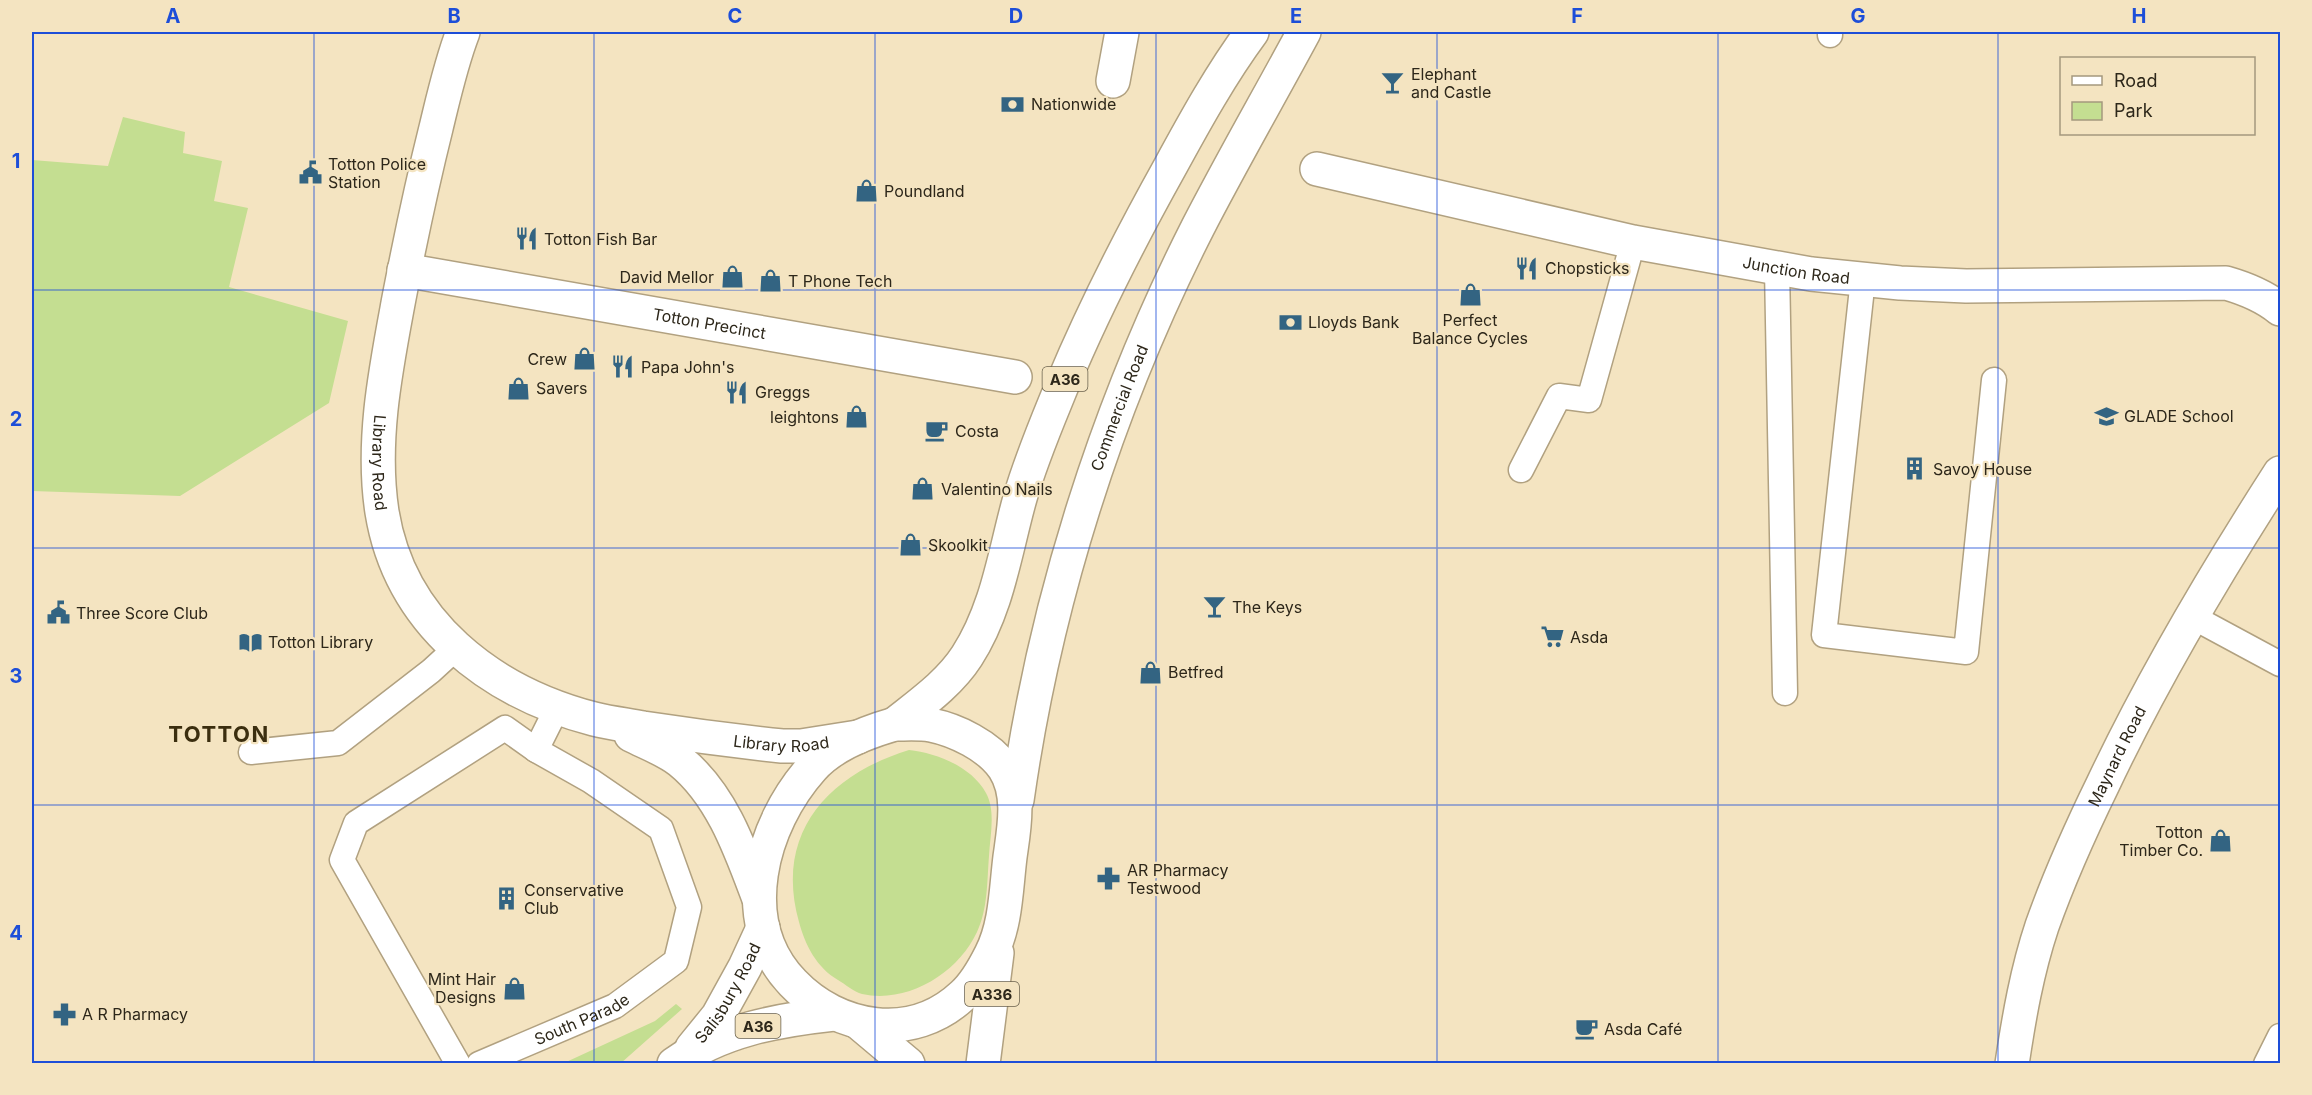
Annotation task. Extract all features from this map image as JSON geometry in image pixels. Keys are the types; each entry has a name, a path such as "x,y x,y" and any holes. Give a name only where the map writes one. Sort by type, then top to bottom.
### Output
{"street":[{"name":"Library Road","path":"463,32 455,52 431,147 404,270 379,420 378,452 382,512 389,543 402,576 419,606 455,649 469,661 516,690 557,708 596,720 680,761 706,789 738,844 772,952 785,975 808,998 846,1018 908,1064"},
{"path":"1113,81 1122,32"},
{"name":"A36","path":"895,724 938,690 967,657 986,620 998,585 1020,496 1062,384 1093,313 1192,127 1235,55 1252,32"},
{"name":"Commercial Road","path":"1015,814 1024,751 1055,606 1095,471 1141,354 1188,249 1259,111 1304,32"},
{"name":"Junction Road","path":"1317,169 1633,242 1811,274 1966,286 2226,283 2257,294 2280,309"},
{"name":"Totton Precinct","path":"404,270 1015,377"},
{"name":"Maynard Road","path":"2012,1064 2022,1000 2042,927 2076,839 2137,712 2225,557 2280,473"},
{"name":"Library Road","path":"596,720 782,746 801,746 860,737"},
{"path":"761,914 762,864 774,827 792,795 813,767 843,745 895,724 929,725 951,731 972,741 1004,768 1013,789 1015,814 1002,924 992,953 981,972 964,994 942,1011 914,1023 886,1025 846,1018"},
{"name":"Salisbury Road","path":"680,1059 718,1016 745,967 761,914"},
{"name":"A336","path":"983,1064 1002,924"},
{"name":"Salisbury Road","path":"680,1059 731,1033 785,1019 846,1018"}],"lane":[{"path":"1521,470 1559,396 1589,400 1633,242"},
{"path":"1777,268 1785,693"},
{"path":"1863,279 1824,635 1966,652 1994,380"},
{"path":"2191,616 2280,664"},
{"path":"251,752 338,743 431,671 455,649"},
{"path":"458,1064 342,860 356,823 505,728 536,750 557,708"},
{"name":"South Parade","path":"479,1064 615,1006 676,961 689,907 661,829 591,781 536,750"},
{"path":"2266,1064 2280,1036"}],"green space":[{"path":"123,117 185,132 183,153 222,161 214,201 248,208 229,287 348,321 329,403 180,496 32,491 32,160 108,166"},
{"path":"909,750 931,754 953,763 972,776 986,793 991,808 992,824 985,904 981,923 968,947 944,972 914,990 879,996 862,994 824,969 808,947 799,922 793,890 794,861 801,835 814,812 832,792 854,775 880,761"},
{"path":"676,1004 682,1009 621,1063 564,1063 655,1021"}],"place":[{"name":"Elephant and Castle","path":"1393,83"},
{"name":"Nationwide","path":"1013,104"},
{"name":"Totton Police Station","path":"310,173"},
{"name":"Poundland","path":"866,191"},
{"name":"Totton Fish Bar","path":"526,239"},
{"name":"Chopsticks","path":"1527,268"},
{"name":"David Mellor","path":"732,277"},
{"name":"T Phone Tech","path":"770,281"},
{"name":"Perfect Balance Cycles","path":"1470,295"},
{"name":"Lloyds Bank","path":"1290,322"},
{"name":"Crew","path":"585,359"},
{"name":"Papa John's","path":"623,367"},
{"name":"Savers","path":"518,388"},
{"name":"Greggs","path":"737,392"},
{"name":"GLADE School","path":"2106,416"},
{"name":"leightons","path":"857,417"},
{"name":"Costa","path":"937,431"},
{"name":"Savoy House","path":"1915,469"},
{"name":"Valentino Nails","path":"923,489"},
{"name":"Skoolkit","path":"910,545"},
{"name":"The Keys","path":"1214,607"},
{"name":"Three Score Club","path":"58,613"},
{"name":"Asda","path":"1552,637"},
{"name":"Totton Library","path":"250,642"},
{"name":"Betfred","path":"1150,672"},
{"name":"Totton Timber Co.","path":"2221,841"},
{"name":"AR Pharmacy Testwood","path":"1109,879"},
{"name":"Conservative Club","path":"506,899"},
{"name":"Mint Hair Designs","path":"514,988"},
{"name":"A R Pharmacy","path":"64,1014"},
{"name":"Asda Café","path":"1586,1029"}],"district":[{"name":"TOTTON","path":"219,734"}]}
